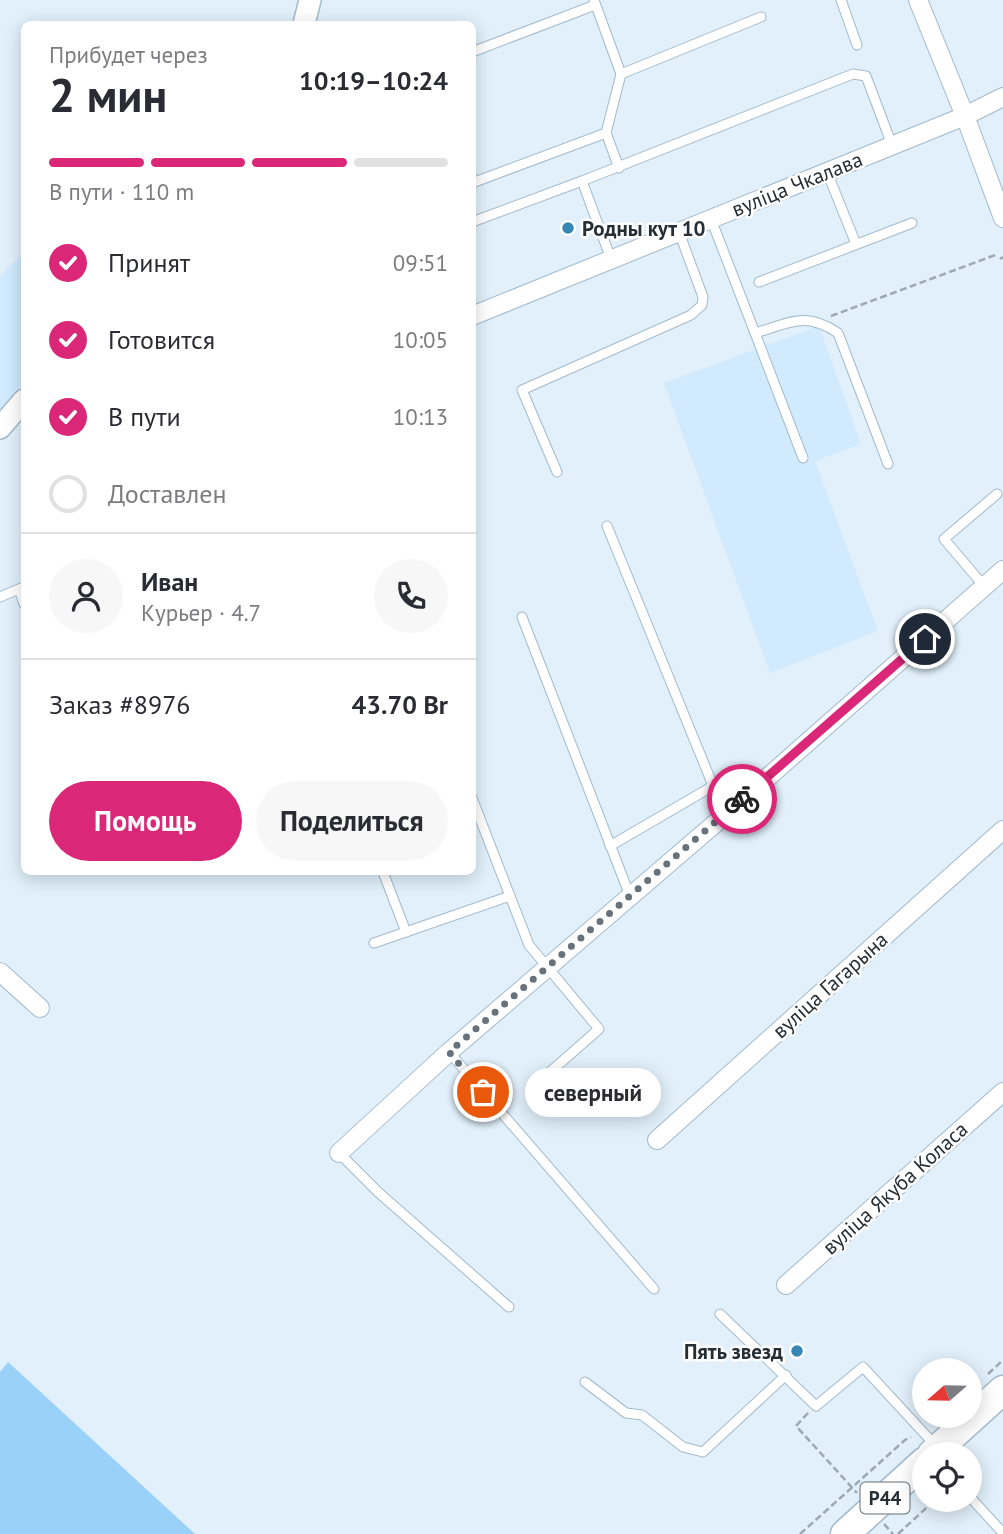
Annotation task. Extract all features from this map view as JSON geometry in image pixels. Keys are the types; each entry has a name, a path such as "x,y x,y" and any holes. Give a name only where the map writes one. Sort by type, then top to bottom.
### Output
{"main road":[{"name":"Р44","path":"939,1442 1003,1390"},
{"name":"Р44","path":"845,1534 912,1468"}],"street":[{"path":"305,21 310,0"},
{"path":"918,0 1003,218"},
{"name":"вуліца Чкалава","path":"476,314 965,116 1003,97"},
{"path":"0,428 21,404"},
{"path":"338,1153 547,966 725,815 1003,570"},
{"name":"вуліца Гагарына","path":"657,1140 1003,830"},
{"path":"0,971 40,1008"},
{"name":"вуліца Якуба Коласа","path":"786,1285 1003,1092"}],"lane":[{"path":"841,0 857,45"},
{"path":"476,50 595,3 621,75 606,134 619,168"},
{"path":"621,75 761,17"},
{"path":"476,221 619,168 853,74 866,76 892,145"},
{"path":"476,182 606,134"},
{"path":"827,172 856,244"},
{"path":"582,181 611,259"},
{"path":"711,219 803,458"},
{"path":"759,282 912,223"},
{"path":"557,472 522,390 691,315 702,305 703,297 679,232"},
{"path":"755,333 803,319 821,321 838,332 888,464"},
{"path":"984,586 944,539 997,494"},
{"path":"607,526 725,815"},
{"path":"0,597 21,588"},
{"path":"522,617 630,896"},
{"path":"610,846 713,786"},
{"path":"476,808 529,945 598,1030 534,1086"},
{"path":"384,875 406,932"},
{"path":"374,943 510,896"},
{"path":"449,1052 654,1289"},
{"path":"338,1153 378,1192 509,1307"},
{"path":"720,1314 816,1406 863,1367 924,1442"},
{"path":"585,1382 626,1413 642,1415 683,1447 703,1452 786,1375"},
{"path":"982,1510 1003,1533"}],"path":[{"path":"821,321 836,313 1000,257"},
{"path":"816,1406 796,1426 893,1534"},
{"path":"800,1534 905,1440 912,1443"},
{"path":"898,1534 922,1512"}],"shaded area":[{"path":"21,256 21,391 0,415 0,276"},
{"path":"819,326 861,444 815,461 878,631 770,673 664,383"},
{"path":"8,1362 195,1534 0,1534 0,1372"}],"way so far":[{"path":"483,1092 449,1052 742,799"}],"place":[{"name":"Родны кут 10","path":"568,228"},
{"name":"северный","path":"483,1092"},
{"name":"Пять звезд","path":"797,1351"}],"route":[{"path":"742,799 925,639"}]}
